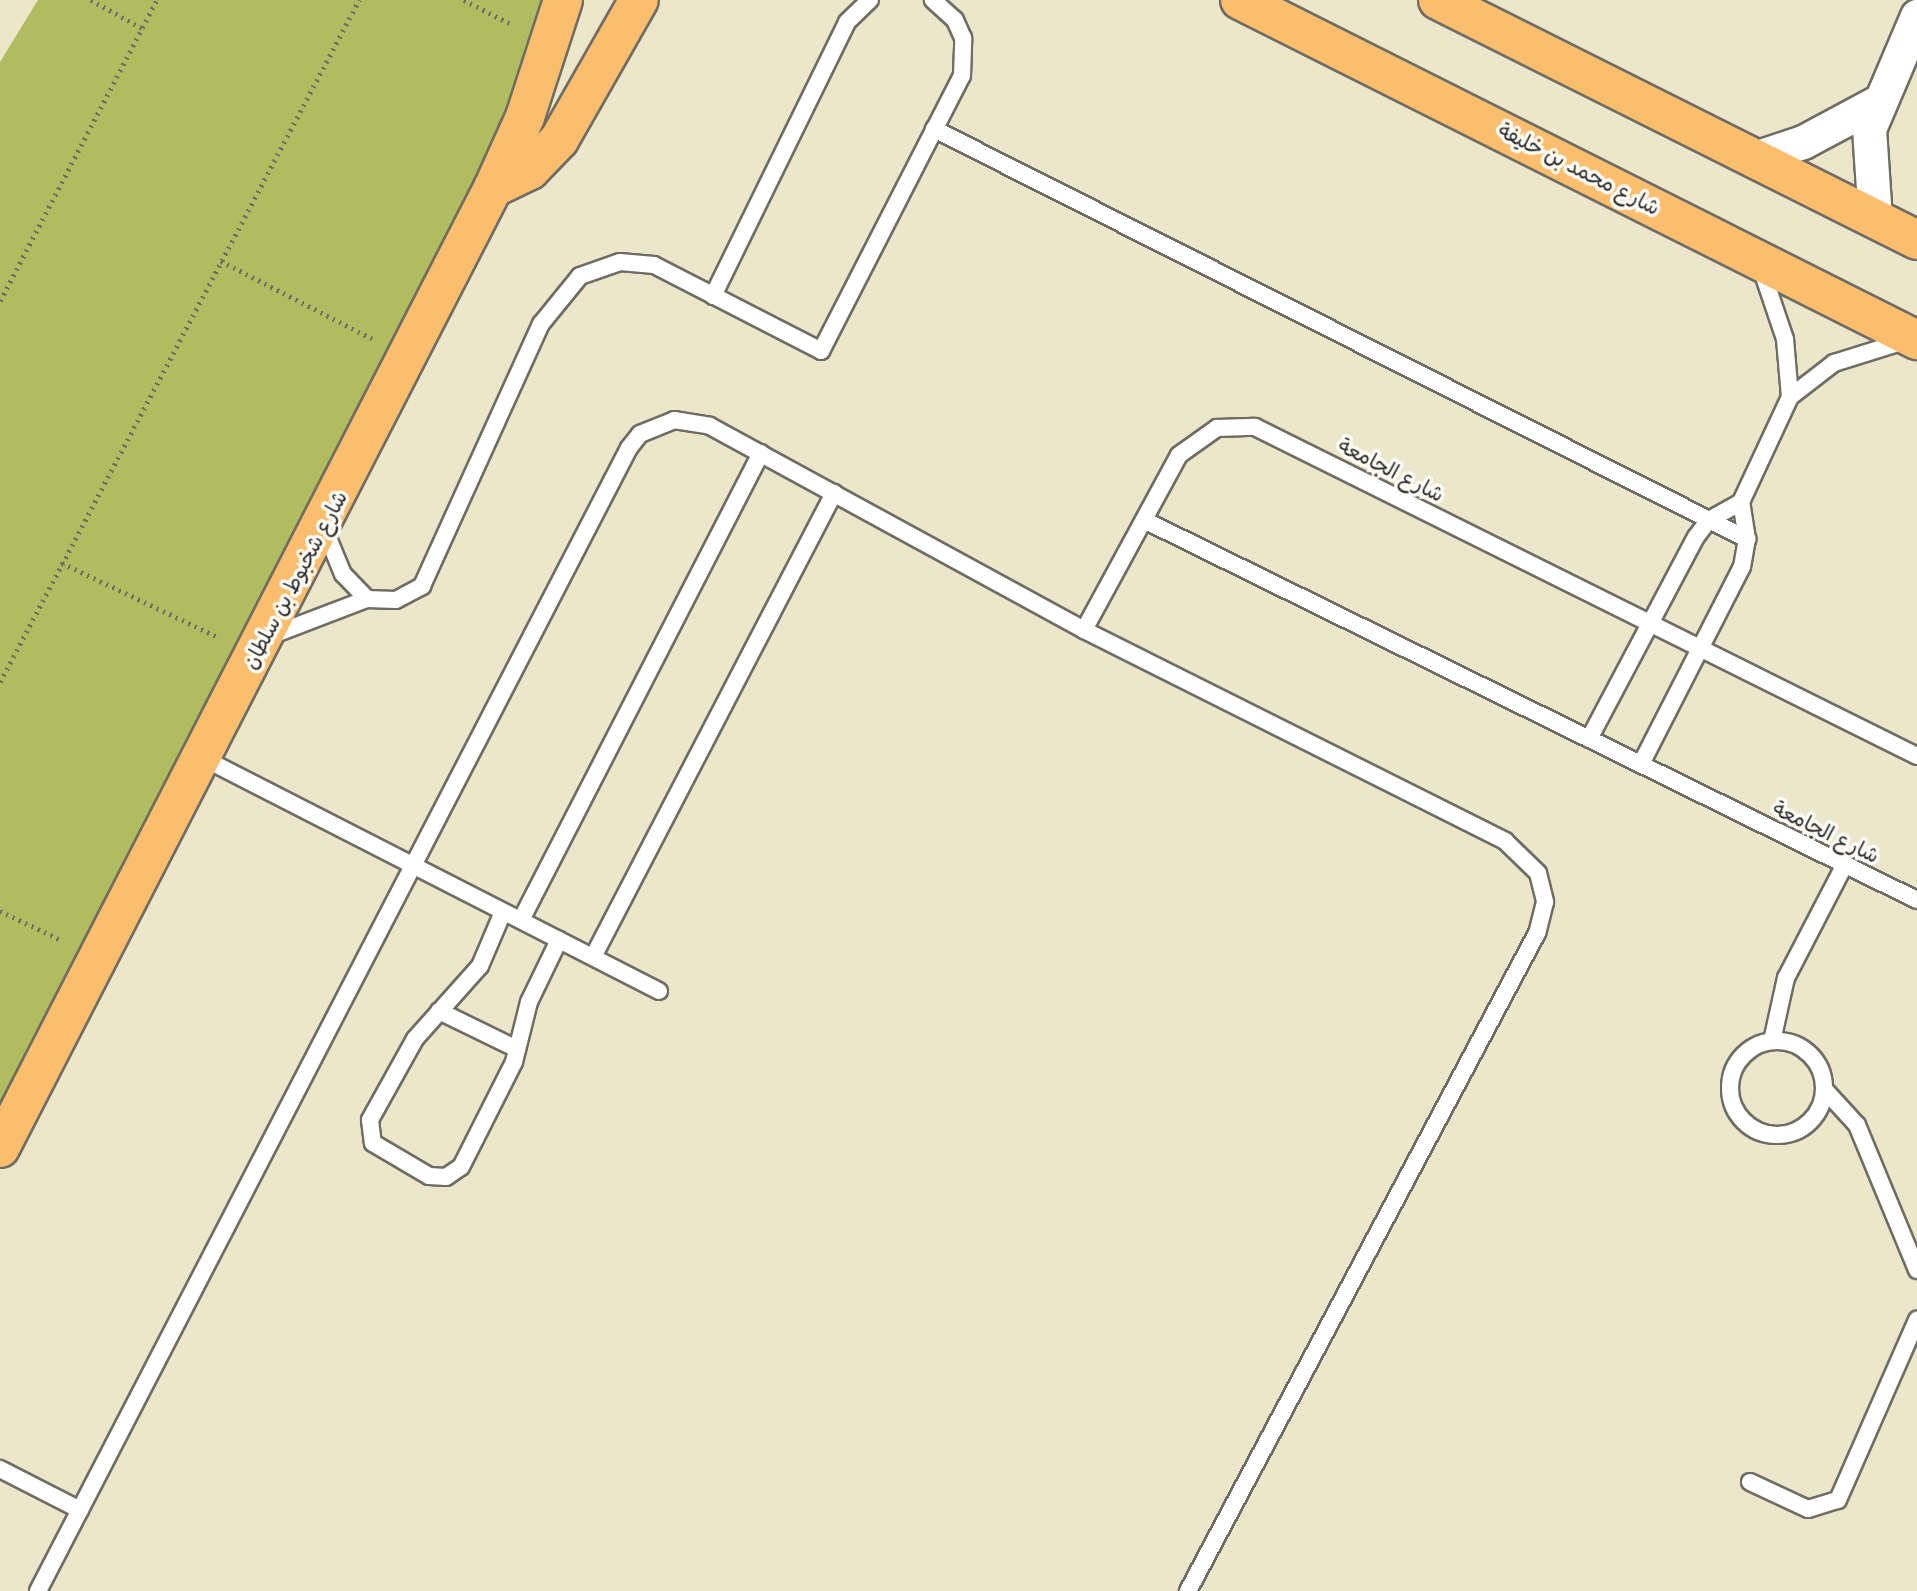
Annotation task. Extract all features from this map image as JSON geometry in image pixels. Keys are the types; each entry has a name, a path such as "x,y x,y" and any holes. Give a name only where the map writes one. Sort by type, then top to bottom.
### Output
{"main road":[{"name":"شارع شخبوط بن سلطان","path":"0,1148 323,527 493,188 551,44 563,0"},
{"path":"493,188 530,170 559,141 639,0"},
{"name":"شارع محمد بن خليفة","path":"1240,0 1917,339"},
{"path":"1438,0 1917,240"}],"street":[{"path":"1875,219 1869,129 1876,103 1917,16"},
{"path":"1752,159 1803,142 1876,103"}],"lane":[{"path":"713,296 847,22 870,0"},
{"path":"260,647 367,599 411,595 431,572 541,324 563,289 599,267 641,262 821,351 934,129 966,57 955,20 933,0"},
{"path":"934,129 1747,539"},
{"path":"1756,258 1779,311 1790,397"},
{"path":"1641,764 1742,567 1747,539 1741,502 1790,397 1843,359 1917,339"},
{"path":"38,1591 640,434 674,420 693,420 761,453 1084,630 1511,845 1538,873 1545,902 1538,933 1188,1591"},
{"name":"شارع الجامعة","path":"1084,630 1190,443 1217,428 1255,427 1917,756"},
{"path":"521,920 761,453"},
{"path":"593,957 834,494"},
{"path":"1589,738 1709,520 1741,502"},
{"name":"شارع الجامعة","path":"1144,520 1917,900"},
{"path":"323,527 343,574 367,599"},
{"path":"202,758 659,991"},
{"path":"1772,1041 1786,978 1845,864"},
{"path":"503,912 480,966 415,1039 368,1128 379,1148 429,1177 446,1177 461,1167 517,1049 530,1002 559,940"},
{"path":"439,1011 517,1049"},
{"path":"1772,1041 1803,1048 1822,1073 1824,1089 1812,1119 1799,1130 1766,1134 1751,1127 1735,1109 1729,1085 1743,1055 1772,1041"},
{"path":"1824,1089 1857,1125 1917,1270"},
{"path":"1750,1482 1808,1509 1838,1500 1917,1320"},
{"path":"0,1469 80,1510"}],"path":[{"path":"91,0 142,28"},
{"path":"0,300 157,0"},
{"path":"0,682 359,0"},
{"path":"464,0 551,44"},
{"path":"221,261 409,358"},
{"path":"62,564 260,647"},
{"path":"0,911 99,958"}],"green space":[{"path":"38,0 562,0 540,72 0,1116 0,62"}]}
